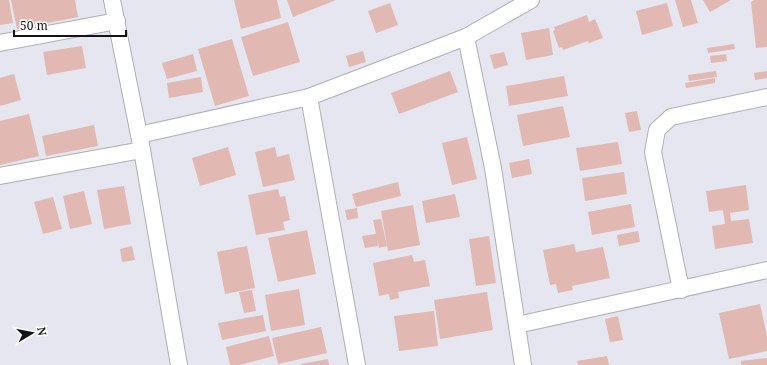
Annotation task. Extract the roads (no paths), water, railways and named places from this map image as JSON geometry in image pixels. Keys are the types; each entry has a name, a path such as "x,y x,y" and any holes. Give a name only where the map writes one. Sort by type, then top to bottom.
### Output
{"street":[{"path":"112,0 142,150 179,365"},
{"path":"139,134 309,97 466,37 530,0"},
{"path":"0,43 117,21"},
{"path":"466,37 493,168 523,365"},
{"path":"309,97 357,365"},
{"path":"681,290 653,152 657,130 671,117 767,97"},
{"path":"0,176 142,150"},
{"path":"517,325 767,270"}]}
